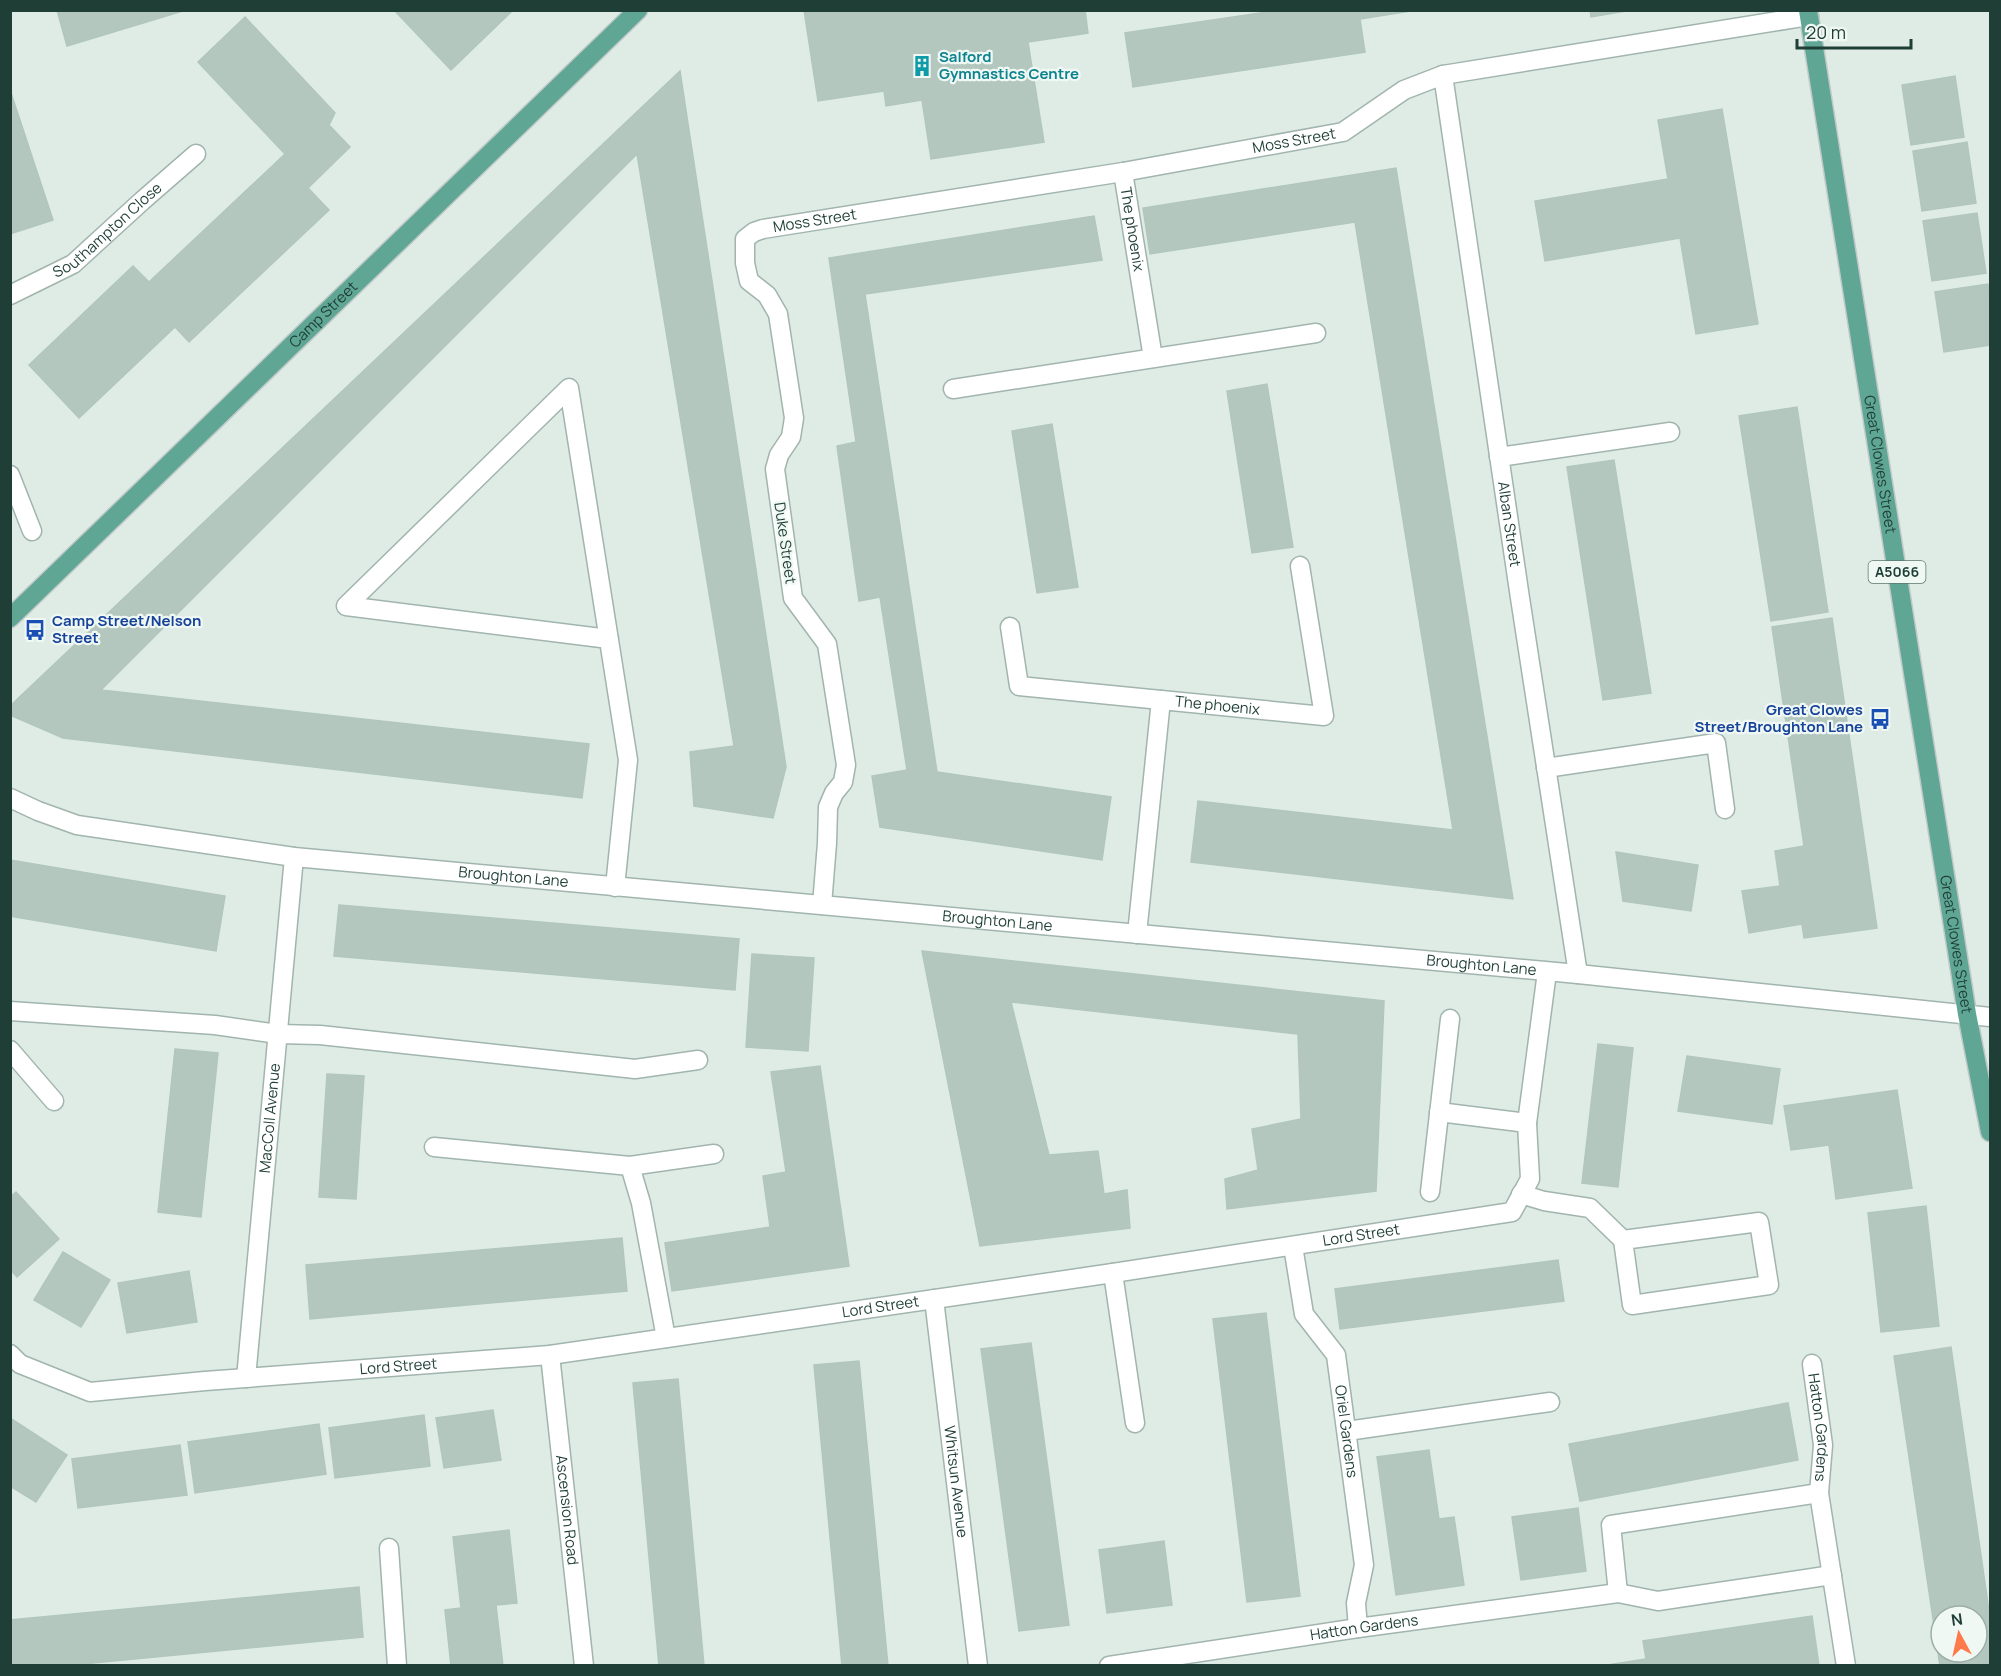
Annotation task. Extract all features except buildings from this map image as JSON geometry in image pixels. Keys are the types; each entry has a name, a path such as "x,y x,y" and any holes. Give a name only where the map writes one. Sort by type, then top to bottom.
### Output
{"main road":[{"name":"Camp Street","path":"10,618 638,10"},
{"name":"Great Clowes Street","path":"1809,13 1966,1014 1990,1132"}],"street":[{"name":"Moss Street","path":"763,229 1123,172 1343,132 1404,90 1443,75 1809,13"},
{"name":"Alban Street","path":"1443,75 1578,974"},
{"name":"Southampton Close","path":"10,295 73,264 196,154"},
{"name":"The phoenix","path":"1123,172 1153,358"},
{"name":"Duke Street","path":"763,229 745,239 745,263 749,281 767,295 778,314 794,418 791,437 779,455 775,469 793,598 827,644 846,765 843,782 834,793 828,807 822,905"},
{"path":"953,389 1316,333"},
{"path":"609,639 346,606 569,388 609,639 628,760 615,887"},
{"path":"1499,457 1670,432"},
{"path":"10,475 32,531"},
{"name":"The phoenix","path":"1137,934 1161,700 1324,716 1300,566"},
{"path":"1010,627 1019,686 1161,700"},
{"path":"1546,768 1716,743 1725,808"},
{"name":"Broughton Lane","path":"10,798 78,825 294,857 1578,974 1990,1017"},
{"name":"MacColl Avenue","path":"246,1378 294,857"},
{"name":"Lord Street","path":"10,1354 20,1364 90,1392 550,1355 1512,1212 1530,1179 1527,1123 1547,972"},
{"path":"10,1011 215,1025 278,1034 320,1035 635,1069 698,1060"},
{"path":"1430,1192 1450,1018"},
{"path":"10,1050 54,1101"},
{"path":"1439,1112 1527,1123"},
{"path":"434,1147 630,1166 714,1154"},
{"path":"630,1166 641,1203 666,1338"},
{"path":"1521,1194 1544,1202 1590,1208 1623,1240 1632,1305 1769,1285 1759,1222 1623,1240"},
{"name":"Oriel Gardens","path":"1293,1246 1304,1314 1336,1355 1364,1565 1356,1603 1358,1628"},
{"path":"1113,1273 1135,1423"},
{"name":"Whitsun Avenue","path":"934,1299 978,1665"},
{"name":"Ascension Road","path":"550,1355 584,1665"},
{"name":"Hatton Gardens","path":"1812,1364 1823,1445 1819,1493 1846,1665"},
{"path":"1347,1431 1550,1402"},
{"name":"Hatton Gardens","path":"1618,1593 1611,1525 1819,1493"},
{"path":"389,1548 397,1665"},
{"name":"Hatton Gardens","path":"1110,1665 1358,1628 1618,1593 1658,1600 1832,1575"}],"place":[{"name":"Salford Gymnastics Centre","path":"922,66"},
{"name":"Camp Street/Nelson Street","path":"35,630"},
{"name":"Great Clowes Street/Broughton Lane","path":"1880,719"}]}
